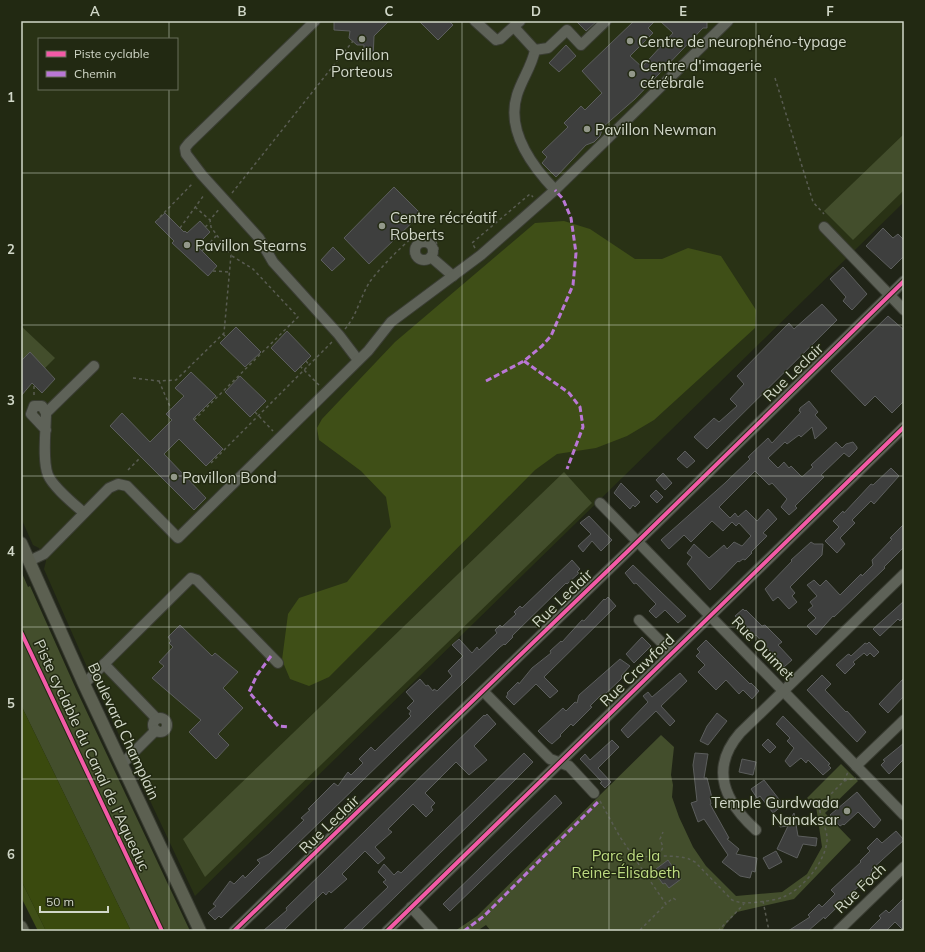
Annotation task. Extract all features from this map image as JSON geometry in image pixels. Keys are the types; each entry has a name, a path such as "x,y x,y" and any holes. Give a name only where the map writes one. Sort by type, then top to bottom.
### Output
{"main road":[{"name":"Boulevard Champlain","path":"21,543 84,684 200,931"},
{"path":"21,927 23,931"}],"street":[{"path":"315,21 188,143 185,148 186,154 202,175 258,238 280,271 340,335 358,360"},
{"path":"476,21 496,40 500,39 517,24 535,50 532,63 516,95 513,110 514,125 528,155 542,176 555,190"},
{"path":"535,50 548,48 567,30 581,45 606,21"},
{"path":"29,561 44,554 113,485 122,484 127,486 178,538 368,351 391,322 481,255 555,190 728,21"},
{"path":"824,227 904,310"},
{"path":"431,257 453,276"},
{"name":"Rue Leclair","path":"234,931 638,541 904,281"},
{"path":"46,414 94,366"},
{"path":"46,430 32,417 30,411 34,406 39,405 44,409 46,414 46,430 46,466 48,476 84,513"},
{"name":"Rue Crawford","path":"387,931 904,427"},
{"name":"Rue Ouimet","path":"600,503 784,692 853,768 904,815"},
{"path":"756,830 741,816 728,796 723,777 725,759 732,744 740,733 904,574"},
{"path":"84,684 191,578 197,580 278,663"},
{"path":"639,620 672,653"},
{"path":"104,664 157,719 164,719 167,722 167,727 162,732 156,730 122,764"},
{"path":"483,691 550,759 569,766 594,793"},
{"path":"853,768 904,720"},
{"name":"Rue Foch","path":"838,931 904,867"},
{"path":"412,907 433,931"}],"path":[{"path":"228,198 353,41"},
{"path":"774,78 813,202 824,214"},
{"path":"160,217 193,183"},
{"path":"180,228 204,195"},
{"path":"205,227 223,204"},
{"path":"194,420 298,317 253,269 231,255 211,227 210,221 195,207"},
{"path":"202,251 217,235"},
{"path":"133,378 160,381 176,380 223,334 231,255"},
{"path":"213,271 230,272"},
{"path":"223,334 226,337"},
{"path":"211,463 336,339"},
{"path":"306,361 310,365"},
{"path":"300,366 323,389"},
{"path":"160,381 171,409"},
{"path":"34,386 34,399"},
{"path":"254,412 277,435"},
{"path":"128,470 141,457"},
{"path":"634,859 640,856 682,857 695,862 732,900 744,904 783,897 794,891 821,860 827,840 824,821 819,810 820,805 844,781 853,768"},
{"path":"844,781 856,778"},
{"path":"594,793 634,859 666,904"},
{"path":"659,856 663,847 660,840 663,832"},
{"path":"640,930 673,898 676,900"},
{"path":"763,901 769,931"},
{"path":"718,931 744,904"}],"shaded area":[{"path":"21,21 904,21 904,202 195,896 87,667 44,569 46,561 39,548 33,545 21,518"},
{"path":"564,221 590,229 635,259 662,259 688,248 721,256 756,310 755,328 654,420 627,436 596,448 557,454 535,470 329,677 309,686 290,679 282,660 288,614 299,598 347,582 391,527 386,497 361,471 319,440 317,428 322,419 395,342 535,223"},
{"path":"21,705 131,931 46,931 21,880"},
{"path":"21,880 46,931 38,931 21,897"}],"green space":[{"path":"904,134 904,190 853,240 824,211"},
{"path":"21,326 55,358 44,369 21,361"},
{"path":"564,472 592,503 205,877 183,839"},
{"path":"21,571 28,587 30,586 76,689 190,931 131,931 21,705"},
{"name":"Parc de la Reine-Élisabeth","path":"661,735 674,747 671,775 673,785 672,797 679,817 693,847 706,866 736,896 782,892 807,874 822,847 816,806 807,798 841,764 858,781 825,813 851,840 794,899 737,912 722,931 491,931 486,925 477,931 455,931 477,916"}],"building":[{"name":"Pavillon Porteous","path":"334,21 389,21 374,36 373,60 363,60 364,45 357,45 349,38 350,31 334,30"},
{"name":"Pavillon Porteous","path":"419,21 449,21 453,25 438,40"},
{"path":"576,21 597,21 586,31"},
{"path":"634,21 655,21 648,28 653,33 630,56 642,67 673,33 660,21 707,21 707,28 703,28 635,99 603,127 600,136 594,142 586,145 556,177 542,163 547,157 542,152 568,127 564,123 581,106 585,110 602,93 582,71"},
{"path":"566,45 576,56 559,72 549,63"},
{"name":"Centre récréatif Roberts","path":"394,187 421,214 369,264 344,238"},
{"name":"Pavillon Stearns","path":"165,213 184,232 185,231 187,233 200,221 210,232 198,244 200,246 199,248 217,266 208,276 172,243 174,241 155,222"},
{"path":"883,228 893,238 898,234 904,240 904,256 891,269 866,246"},
{"path":"333,247 345,259 332,271 321,260"},
{"path":"843,267 867,294 852,310 843,301 846,297 830,279"},
{"path":"822,304 837,320 707,449 694,437 714,418 719,422 737,406 730,399 744,384 737,376 789,323 794,329"},
{"path":"888,316 904,330 904,401 892,413 875,396 865,406 831,371"},
{"path":"236,327 261,352 245,367 220,343"},
{"path":"287,331 311,356 295,372 271,348"},
{"path":"30,352 55,379 42,393 32,383 21,396 21,361"},
{"path":"191,372 216,396 193,419 223,449 206,466 179,439 164,454 206,498 194,510 110,426 122,413 150,442 172,420 166,414 184,396 175,388"},
{"path":"240,376 266,401 250,417 225,392"},
{"path":"809,401 818,412 815,415 827,428 815,439 812,427 801,437 799,435 787,444 785,442 768,458 778,468 784,462 789,468 791,466 802,477 813,467 811,465 836,442 842,448 846,444 853,442 857,449 849,457 844,453 821,475 824,477 795,506 797,508 789,515 781,507 787,499 772,483 769,485 755,471 719,507 730,518 735,513 738,517 746,510 757,521 768,509 777,519 763,533 767,536 751,552 752,553 745,560 743,559 739,562 738,561 710,590 687,564 692,557 687,553 694,544 709,558 724,545 727,549 734,542 742,546 751,536 739,523 736,526 732,522 723,531 712,521 691,542 684,535 669,549 661,540 725,483 750,459 748,457 768,438 772,443 801,412 799,411 800,408"},
{"path":"685,451 695,461 687,468 677,459"},
{"path":"891,468 899,476 874,504 871,501 852,520 855,523 840,538 845,544 837,553 825,541 839,527 833,521 843,511 844,513 871,484 873,485"},
{"path":"663,473 672,483 665,490 656,480"},
{"path":"621,483 640,502 635,507 633,505 630,509 614,493"},
{"path":"656,490 663,497 657,503 650,496"},
{"path":"589,516 612,540 601,551 592,541 583,552 578,546 591,534 580,523"},
{"path":"904,524 904,547 884,567 885,568 834,617 833,616 816,635 807,626 816,618 808,610 813,606 810,602 817,596 807,585 814,580 820,586 826,580 840,595 861,574 862,576 873,565 872,560"},
{"path":"811,542 814,544 823,544 822,555 790,587 795,593 792,596 797,602 789,609 778,597 773,601 765,589 792,561 791,560"},
{"path":"572,560 580,569 577,572 579,573 567,584 566,583 512,636 513,637 505,645 504,644 500,647 221,918 219,916 215,920 208,913 216,906 213,904 230,881 234,884 243,875 245,878 260,863 257,860 269,854 304,820 301,818 310,810 308,809 334,783 338,786 348,772 351,775 363,763 359,759 371,747 375,751 411,716 409,714 411,711 407,708 414,701 406,692 420,679 433,691 434,689 437,691 452,676 448,671 463,656 452,645 459,639 472,653 477,647 479,650 497,633 495,630 500,625 502,627 516,614 514,612 520,606 522,608"},
{"path":"633,565 686,616 678,623 665,610 656,618 649,611 656,604 636,583 634,584 625,573"},
{"path":"608,597 616,606 544,677 558,691 550,698 536,684 514,705 506,697 508,694 507,693 518,682 519,684 532,668 551,653 550,651 561,641 562,642 582,620 584,621 604,599 605,600"},
{"path":"904,601 904,617 900,621 898,619 880,636 873,629"},
{"path":"743,609 745,611 746,610 762,626 765,625 782,642 778,645 792,660 784,667 756,635 754,636 735,616"},
{"path":"180,625 212,656 215,653 238,672 223,688 243,708 218,734 229,745 216,759 189,732 201,720 152,678 164,666 159,662 173,647 169,643 171,641 168,637"},
{"path":"642,637 651,646 634,663 626,654"},
{"path":"706,640 759,691 752,699 743,690 739,694 726,680 716,690 698,672 705,665 696,656 700,652 697,649"},
{"path":"869,642 879,652 874,657 870,653 867,656 864,653 853,662 855,664 845,674 836,665 847,655 849,654 851,656 865,643 867,644"},
{"path":"620,659 630,666 621,676 621,679 602,697 601,695 590,706 592,707 573,726 571,724 552,744 538,731 563,708 566,711 575,702 577,703 579,695"},
{"path":"680,673 687,681 661,706 675,721 670,726 656,711 628,738 621,730 648,702 643,696 648,692 652,697"},
{"path":"822,675 831,684 825,690 866,732 857,742 807,690"},
{"path":"904,678 904,696 888,713 879,704"},
{"path":"717,713 727,721 708,745 700,741 707,726"},
{"path":"487,714 496,724 474,746 487,760 469,775 456,762 425,793 435,803 431,807 433,810 426,817 413,804 388,829 392,832 375,847 385,858 378,864 365,851 342,874 347,879 331,893 329,891 326,895 323,892 283,931 263,931 287,910 286,908 484,715 485,716"},
{"path":"783,716 830,764 828,765 831,768 823,775 808,760 806,763 801,758 790,767 785,761 794,748 787,741 790,738 776,724"},
{"path":"768,739 776,747 770,753 762,745"},
{"path":"612,740 619,747 598,768 611,782 605,788 600,783 602,782 580,759 585,754 590,760"},
{"path":"904,743 904,759 889,774 881,765 885,761 883,760"},
{"path":"524,753 533,762 514,781 360,931 342,931 388,887 383,882 386,880 378,872 384,864 394,875 398,871 401,873"},
{"path":"695,753 708,754 704,778 707,778 712,798 710,798 710,804 729,838 727,839 739,849 736,854 757,858 755,872 752,871 750,878 740,876 722,862 728,855 704,819 698,822 691,803 697,801 693,765"},
{"path":"742,759 756,762 753,775 739,772"},
{"path":"764,780 782,803 782,806 773,813 760,796 757,798 751,789"},
{"name":"Temple Gurdwada Nanaksar","path":"857,792 881,820 874,828 858,812 844,825 843,824 840,826 830,815"},
{"path":"555,795 562,803 450,911 443,904"},
{"path":"794,813 798,836 817,838 816,846 803,844 797,858 777,849 788,826 780,827 779,820 790,818 790,820"},
{"path":"896,831 904,840 871,870 873,872 825,919 824,917 808,931 788,931 810,917 808,915 819,904 822,907 835,894 831,890 861,862 860,861 870,851 867,848 877,838 882,843"},
{"path":"776,851 782,862 769,869 763,858"},
{"path":"668,860 672,866 674,864 681,879 669,888 665,883 663,884 657,876 659,874 656,869"},
{"path":"904,898 904,931 895,922 886,931 868,931 881,918 879,916 886,910 889,913"}],"marked path":[{"path":"486,381 524,361 542,346 551,336 573,285 576,253 571,218 563,199 555,190"},
{"path":"524,361 569,393 580,407 583,427 567,469"},
{"path":"271,656 257,675 249,692 278,726 289,727"},
{"path":"464,931 484,916 600,800"}],"cycle path":[{"path":"234,931 628,551 904,281"},
{"path":"387,931 904,427"},
{"name":"Piste cyclable du Canal de l'Aqueduc","path":"21,632 162,931"}],"place":[{"name":"Pavillon Porteous","path":"362,39"},
{"name":"Centre de neurophéno-typage","path":"630,41"},
{"name":"Centre d'imagerie cérébrale","path":"632,74"},
{"name":"Pavillon Newman","path":"587,129"},
{"name":"Centre récréatif Roberts","path":"382,226"},
{"name":"Pavillon Stearns","path":"187,245"},
{"name":"Pavillon Bond","path":"174,477"},
{"name":"Temple Gurdwada Nanaksar","path":"847,811"}]}
